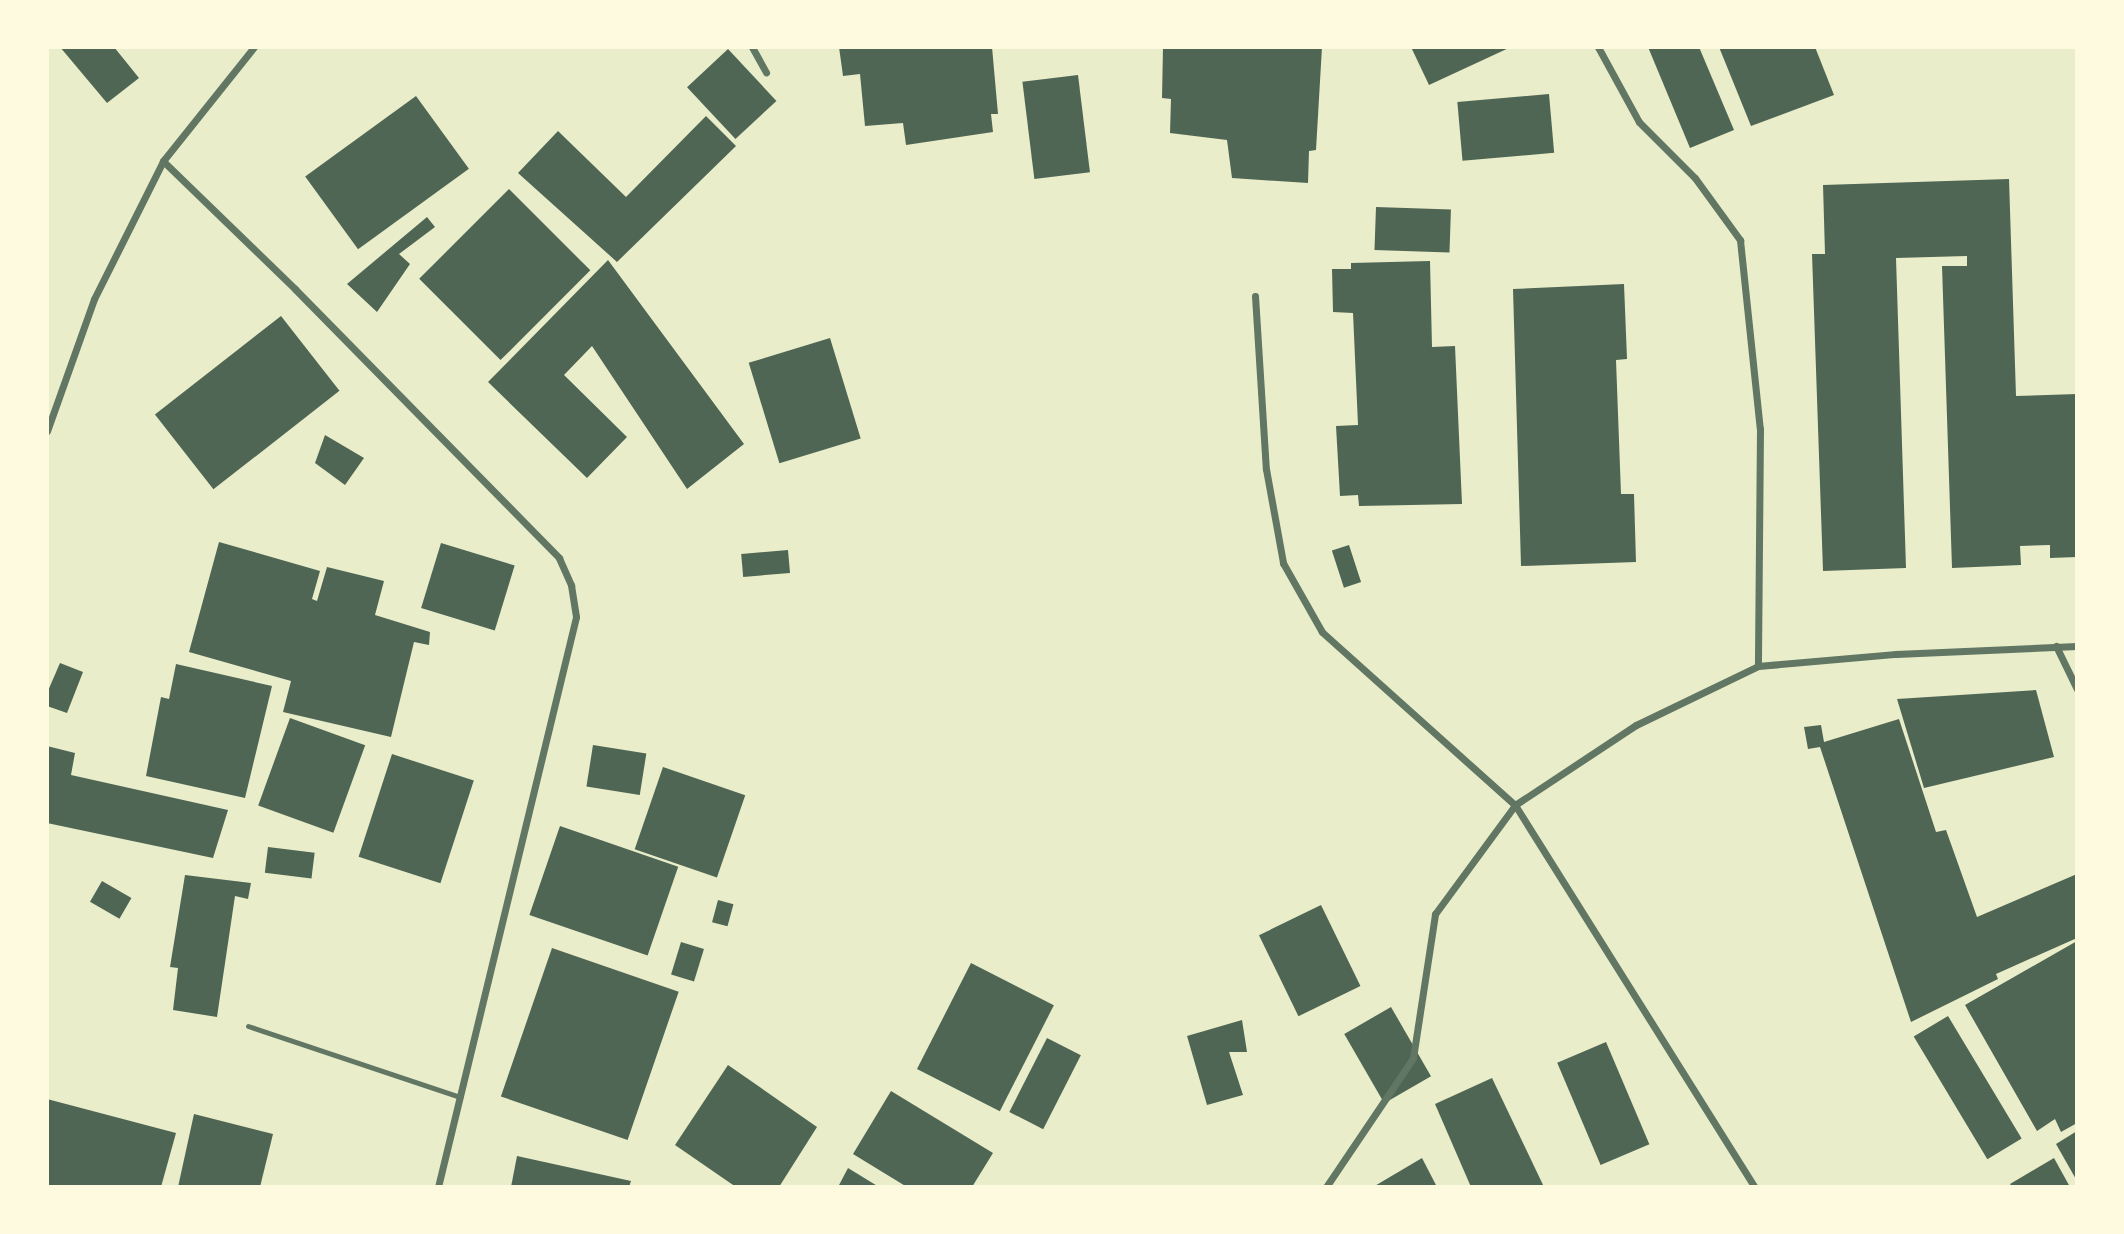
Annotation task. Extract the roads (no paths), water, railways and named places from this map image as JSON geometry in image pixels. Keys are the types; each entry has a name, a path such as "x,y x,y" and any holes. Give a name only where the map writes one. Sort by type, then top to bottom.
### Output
{"street":[{"path":"47,431 94,299 163,161 254,47"},
{"path":"752,47 766,72"},
{"path":"1598,47 1639,122 1695,178 1740,240 1760,429 1758,666"},
{"path":"163,161 295,289 559,558 571,585 576,617 438,1187"},
{"path":"1255,296 1266,469 1283,563 1322,632 1515,805 1755,1187"},
{"path":"2056,646 2077,689"},
{"path":"1326,1187 1413,1058 1435,915 1515,805 1636,725 1758,666 2077,646"}],"lane":[{"path":"248,1026 460,1097"}]}
